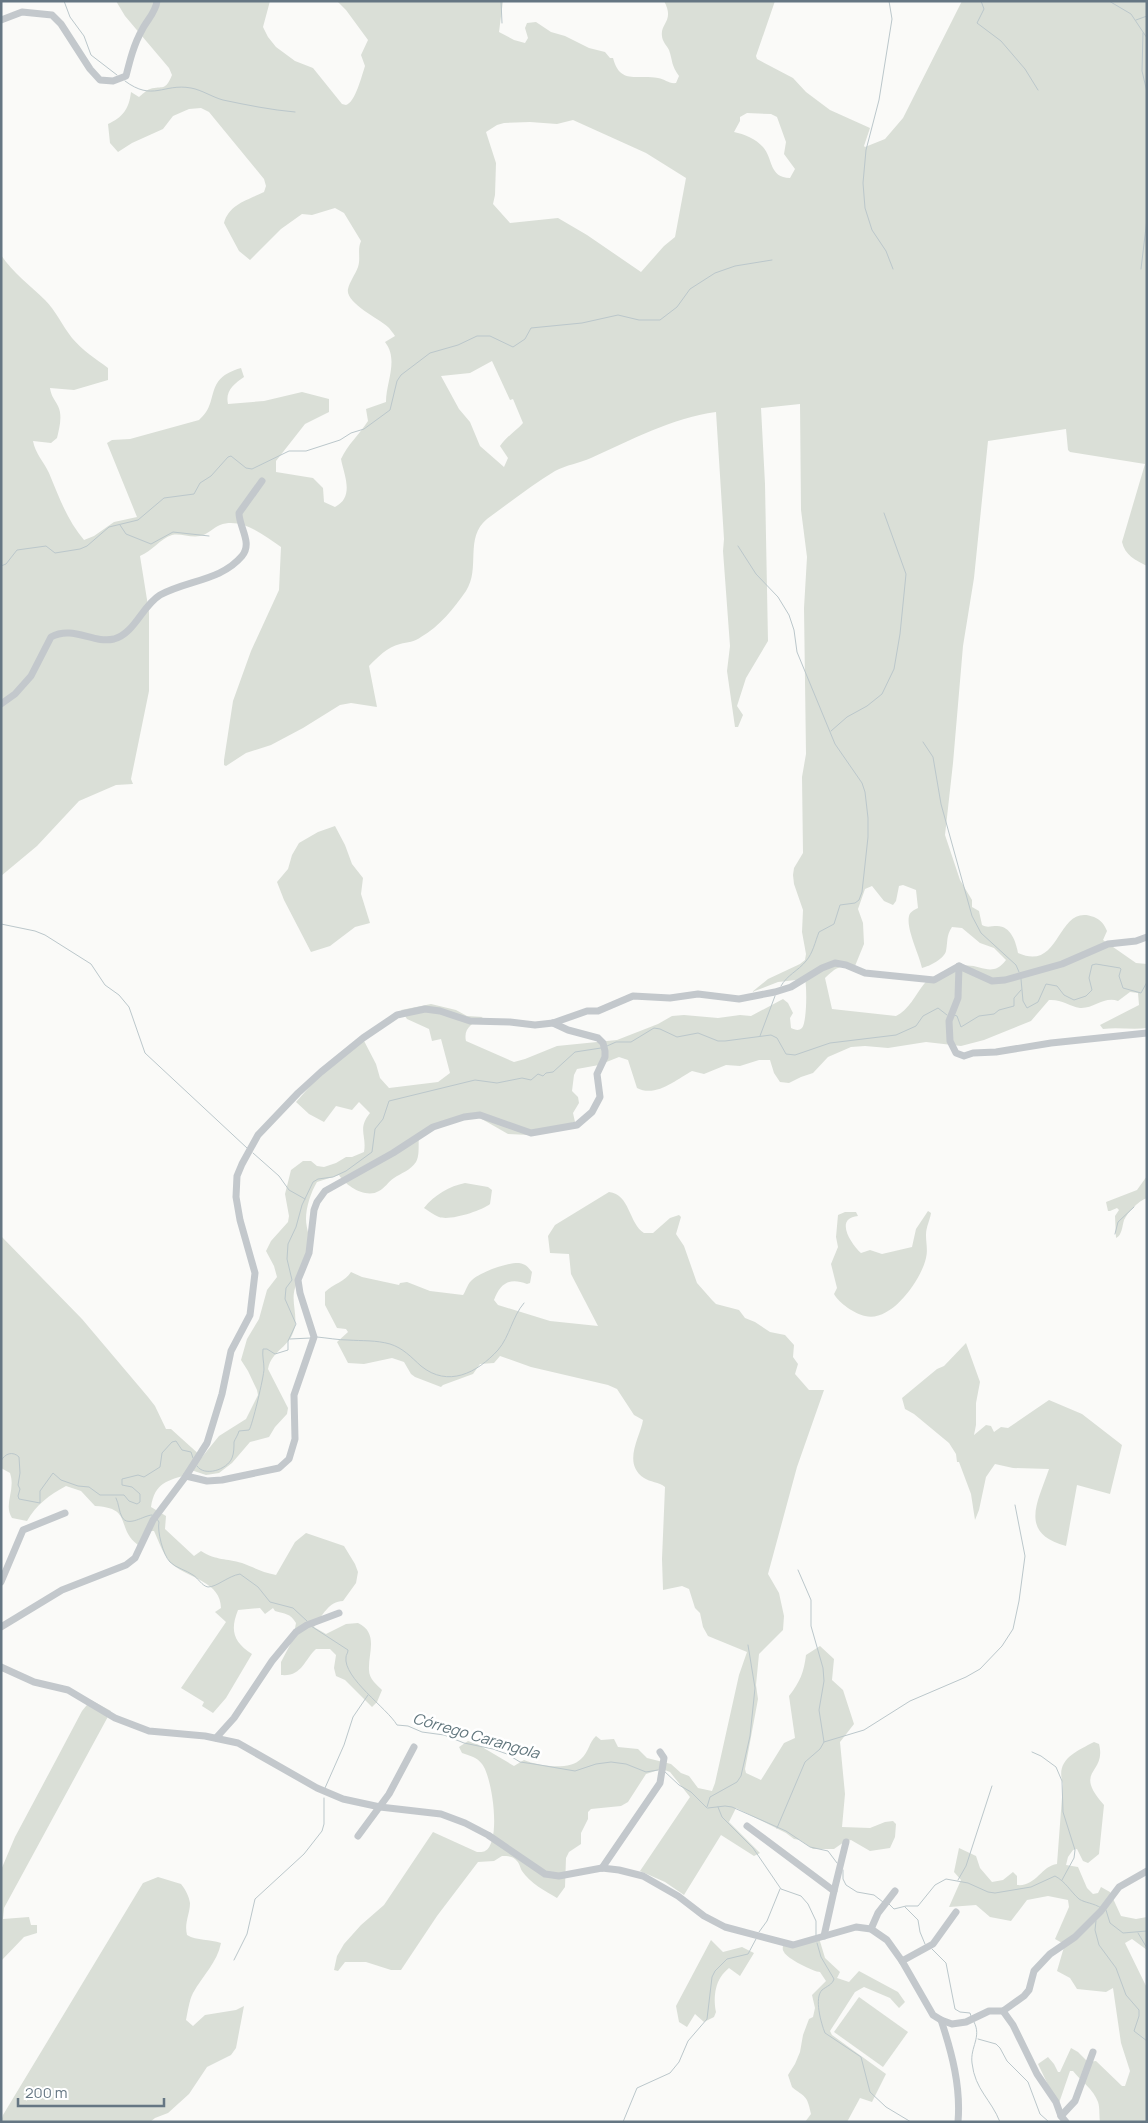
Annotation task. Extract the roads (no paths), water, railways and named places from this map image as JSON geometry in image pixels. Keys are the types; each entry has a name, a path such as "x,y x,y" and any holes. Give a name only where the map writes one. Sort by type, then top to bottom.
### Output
{"street":[{"path":"1,20 22,12 52,15 61,24 90,70 100,80 113,81 126,76 133,51 142,30 156,8 157,1"},
{"path":"1,704 11,698 31,676 50,637 64,632 105,639 116,638 127,630 148,605 161,595 213,576 242,556 247,545 240,513 262,481"},
{"path":"959,966 992,981 1005,980 1062,964 1108,944 1146,938"},
{"path":"1,1627 62,1590 126,1565 134,1558 155,1518 186,1476 210,1436 231,1351 248,1321 252,1308 254,1264 240,1220 236,1187 242,1164 258,1135 321,1072 363,1038 397,1015 425,1009 440,1011 470,1021 535,1025 553,1023 587,1011 598,1011 633,996 670,998 698,994 739,999 775,992 791,987 822,968 835,963 846,965 865,973 934,980 959,966"},
{"path":"959,966 958,998 951,1016 950,1041 956,1053 964,1056 985,1051 996,1052 1051,1043 1147,1032"},
{"path":"186,1476 207,1481 222,1480 279,1468 289,1459 295,1439 294,1395 314,1337 300,1293 298,1280 309,1252 314,1210 325,1191 393,1153 433,1127 464,1117 480,1115 531,1133 577,1125 592,1112 600,1097 597,1074 605,1057 602,1043 598,1038 568,1030 553,1023"},
{"path":"1,1582 23,1530 65,1513"},
{"path":"216,1738 234,1718 272,1661 296,1632 309,1624 339,1613"},
{"path":"1,1667 34,1682 68,1690 115,1718 143,1729 163,1734 216,1738 238,1742 330,1794 358,1803 380,1807 441,1814 465,1823 488,1835 539,1870 552,1876 602,1868 642,1876 678,1896 704,1916 725,1927 793,1945 856,1927 871,1929 887,1940 902,1961 933,2015 952,2024 966,2022 989,2011 1003,2011 1024,1996 1029,1990 1034,1971 1050,1954 1075,1937 1102,1909 1119,1887 1147,1871"},
{"path":"358,1836 394,1786 414,1747"},
{"path":"602,1868 660,1783 664,1758 660,1752"},
{"path":"747,1826 834,1891"},
{"path":"824,1936 846,1842"},
{"path":"871,1929 878,1913 894,1891"},
{"path":"902,1961 933,1944 956,1912"},
{"path":"1003,2011 1013,2025 1038,2074 1066,2122"},
{"path":"941,2020 952,2052 959,2107 958,2122"},
{"path":"1061,2116 1075,2100 1093,2052"}],"waterway":[{"path":"64,1 70,17 84,36 91,55 117,75"},
{"path":"501,1 502,23"},
{"path":"889,1 892,19 879,100 866,150 863,183 865,208 872,230 886,251 893,269"},
{"path":"981,1 984,9 977,23 1001,41 1025,69 1038,90"},
{"path":"1109,1 1131,14 1147,38"},
{"path":"1136,20 1147,16"},
{"path":"1143,33 1142,71 1147,92"},
{"path":"125,81 143,90 191,88 223,100 295,112"},
{"path":"1141,269 1147,219"},
{"path":"1,566 6,564 17,550 46,546 55,553 87,546 109,527 138,520 164,498 194,494 200,483 211,476 228,457 231,456 246,468 252,469 289,451 306,451 340,440 351,433 364,429 390,410 397,381 401,375 430,353 458,345 477,336 490,336 513,347 525,339 531,328 582,323 618,315 639,320 660,320 677,307 690,289 715,273 735,266 772,260"},
{"path":"831,731 847,717 867,706 882,694 894,669 900,634 906,574 884,513"},
{"path":"120,525 126,534 151,544 173,532 209,536"},
{"path":"738,546 756,574 778,597 789,615 794,630 797,652 835,744 862,783 868,818 868,837 862,892 859,900 855,903 840,905 834,924 819,932 808,958 781,986"},
{"path":"923,742 933,757 941,804 972,916 981,933 1016,965 1019,972"},
{"path":"1,924 45,935 91,964 105,985 119,995 129,1007 145,1053 247,1148"},
{"path":"1021,979 1023,1001 1027,1008 1038,1002 1046,984 1057,986 1064,995 1074,1000 1086,996 1092,990 1089,978 1092,965 1096,964 1120,968 1119,976 1123,988 1141,993 1147,982"},
{"path":"954,1015 957,1016 961,1027 979,1016 994,1014 999,1010 1014,1006 1014,998 1021,990"},
{"path":"760,1036 775,996"},
{"path":"607,1046 616,1042 631,1042 654,1028 677,1037 698,1033 718,1041 771,1035 777,1038 786,1054 795,1055 830,1043 896,1035 916,1026 923,1016 938,1008 947,1015"},
{"path":"197,1466 205,1471 215,1471 221,1469 229,1462 232,1458 234,1442 239,1431 249,1430 253,1420 264,1369 263,1349 267,1349 275,1354 288,1350 288,1341 296,1324 285,1299 286,1288 292,1280 287,1259 288,1244 296,1227 302,1205 313,1182 318,1179 333,1177 346,1171 372,1152 375,1129 383,1119 389,1101 475,1080 497,1083 522,1078 531,1080 538,1074 543,1076 546,1073 553,1072 575,1052 601,1048"},
{"path":"253,1153 279,1176 289,1190 305,1199"},
{"path":"1115,1234 1118,1222 1134,1207"},
{"path":"317,1337 390,1344 403,1350 431,1373 452,1377 472,1371 498,1350 524,1303"},
{"path":"290,1339 311,1338"},
{"path":"1,1461 9,1454 19,1457 19,1499 40,1503 40,1491 53,1473 61,1480 78,1486 89,1487 100,1495 124,1495 129,1501 137,1504 140,1502 140,1494 132,1487 122,1485 122,1479 138,1475 144,1477 160,1467 162,1453 172,1442 176,1441 182,1450 191,1452 193,1458"},
{"name":"Córrego Carangola","path":"116,1498 121,1515 125,1520 132,1521 152,1515"},
{"path":"824,1742 864,1730 910,1701 966,1677 980,1669 1002,1646 1013,1629 1025,1556 1015,1505"},
{"name":"Córrego Carangola","path":"157,1519 161,1543 167,1559 172,1564 193,1575 208,1587 240,1574 258,1587 270,1602 293,1608 307,1621"},
{"path":"777,1828 805,1762 820,1749 824,1742 819,1710 824,1681 823,1668 811,1626 811,1600 798,1570"},
{"name":"Córrego Carangola","path":"311,1626 348,1650 346,1657 351,1674 397,1725 408,1726 422,1732 444,1735 464,1743 493,1749 507,1754 520,1762 575,1771 596,1764 611,1762 626,1764 646,1772 658,1770"},
{"path":"707,1807 710,1797 737,1782 741,1776 750,1736 755,1688 748,1645"},
{"path":"325,1788 344,1745 353,1717 368,1695"},
{"path":"1032,1752 1056,1767 1062,1781 1063,1812 1075,1850 1074,1858 1062,1880"},
{"name":"Córrego Carangola","path":"664,1771 679,1785 691,1792 707,1808"},
{"path":"958,1880 966,1866 992,1786"},
{"path":"234,1960 247,1934 255,1899 304,1854 322,1831 324,1824 324,1798"},
{"path":"718,1807 722,1817 753,1848 781,1889 801,1896 808,1904 816,1921 816,1935"},
{"name":"Córrego Carangola","path":"708,1808 732,1807 786,1831 810,1847 828,1851 837,1863"},
{"name":"Córrego Carangola","path":"843,1870 843,1879 846,1885 857,1892 874,1895 883,1902"},
{"name":"Córrego Carangola","path":"889,1904 894,1909 918,1906 935,1885 946,1879 968,1883 995,1893 1031,1887 1055,1876 1079,1899 1101,1908"},
{"path":"759,1932 767,1921 780,1889"},
{"path":"905,1907 918,1920 925,1944"},
{"name":"Córrego Carangola","path":"1106,1910 1110,1923 1123,1933 1147,1931"},
{"path":"1096,1921 1095,1930 1099,1945 1116,1968 1126,1995 1139,2010 1134,2031 1147,2041"},
{"path":"1138,1933 1147,1948"},
{"path":"623,2122 637,2088 670,2073 679,2062 688,2041 707,2019 712,1977 715,1971 727,1959 748,1954 756,1939"},
{"path":"817,1943 821,1957 834,1979 831,1984 822,1990 818,2004 825,2033 861,2057 870,2092 886,2107 911,2122"},
{"path":"932,1949 946,1963 955,2009 960,2012 970,2013 971,2016"},
{"path":"974,2022 977,2032 972,2063 976,2080 1000,2122"},
{"path":"978,2039 996,2044 1000,2048 1007,2061 1028,2082 1040,2114 1049,2122"}]}
